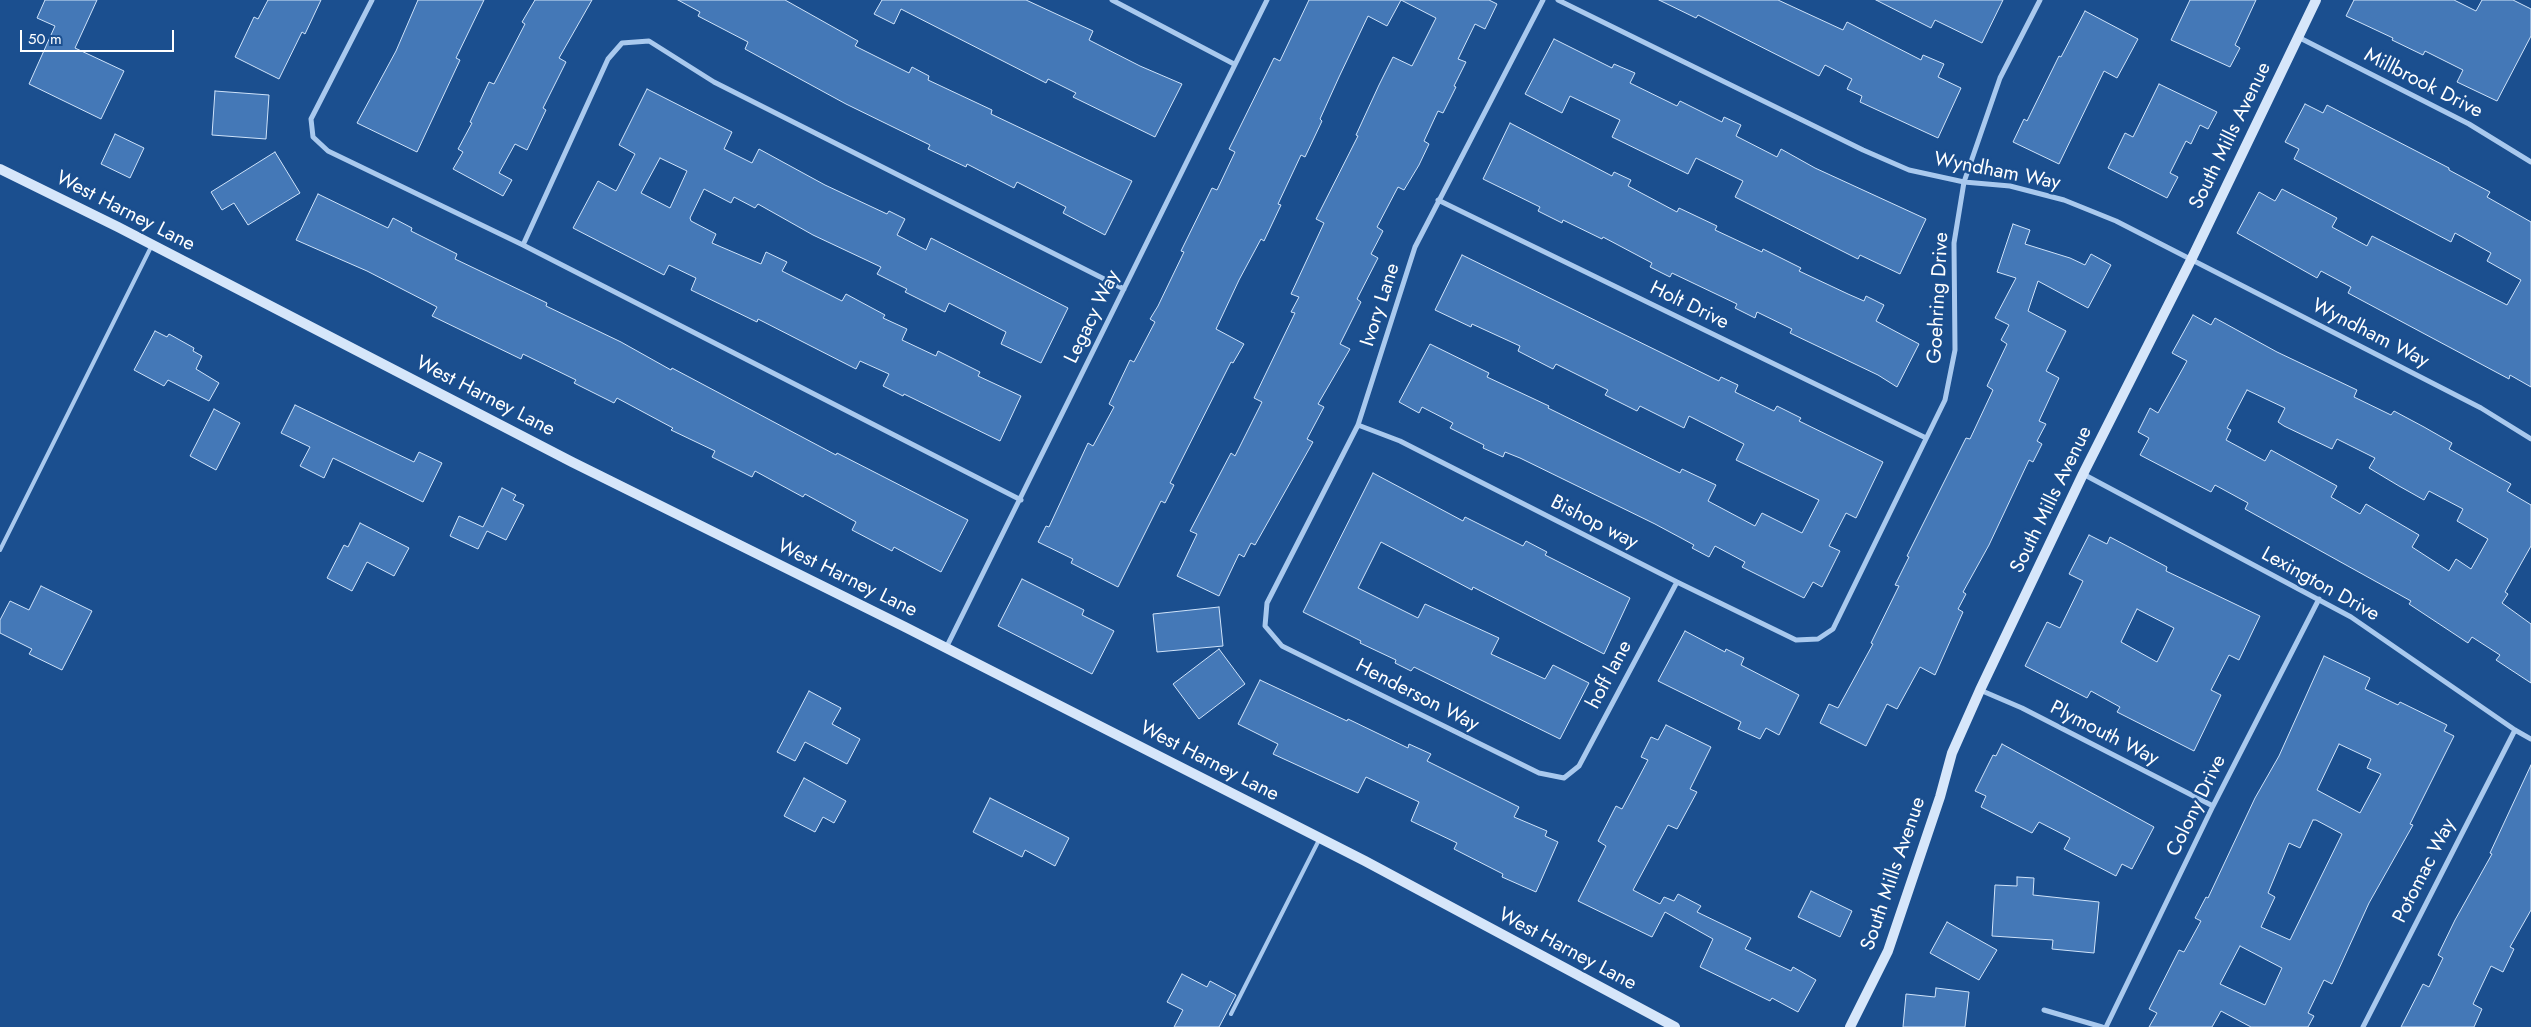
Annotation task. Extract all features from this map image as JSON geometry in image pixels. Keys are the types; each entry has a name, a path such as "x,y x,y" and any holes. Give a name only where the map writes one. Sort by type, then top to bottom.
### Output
{"main road":[{"name":"South Mills Avenue","path":"1850,1027 1888,951 1940,797 1952,753 1980,690 2083,474 2191,260 2316,0"},
{"name":"West Harney Lane","path":"0,169 152,244 572,462 946,648 1320,838 1675,1027"}],"street":[{"path":"372,0 312,119 314,137 328,152 523,245 1021,500"},
{"path":"1112,0 1234,64"},
{"name":"Legacy Way","path":"946,648 1021,500 1267,0"},
{"name":"Ivory Lane","path":"1265,626 1267,604 1358,425 1415,247 1543,0"},
{"name":"Wyndham Way","path":"1558,0 1863,150 1909,170 1964,182 2010,186 2064,200 2116,221 2481,408 2531,439"},
{"name":"Goehring Drive","path":"1818,639 1833,629 1945,400 1955,350 1954,243 1964,182 2000,78 2040,0"},
{"name":"Millbrook Drive","path":"2298,37 2469,124 2529,160"},
{"path":"523,245 608,59 622,43 649,41 714,82 1124,289"},
{"path":"2529,160 2531,153"},
{"name":"Holt Drive","path":"1438,200 1926,438"},
{"name":"Bishop way","path":"1358,425 1400,441 1796,640 1818,639"},
{"name":"Lexington Drive","path":"2083,474 2352,617 2515,730 2531,739"},
{"name":"hoff lane","path":"1564,778 1579,766 1678,582"},
{"name":"Colony Drive","path":"2106,1027 2213,806 2318,600"},
{"name":"Henderson Way","path":"1265,626 1282,646 1538,774 1564,778"},
{"name":"Plymouth Way","path":"1980,690 2022,708 2213,806"},
{"name":"Potomac Way","path":"2363,1027 2515,730"},
{"path":"2044,1010 2102,1027"}],"lane":[{"path":"0,550 152,244"},
{"path":"1232,1014 1320,838"}],"building":[{"path":"45,0 97,0 75,48 124,71 101,119 29,84 55,26 37,18"},
{"path":"268,0 321,0 305,34 302,32 279,79 235,57 254,17 258,19"},
{"path":"418,0 484,0 456,58 460,60 417,152 357,123 396,51"},
{"path":"535,0 592,0 559,58 566,62 543,108 546,110 527,150 515,144 499,173 512,180 503,196 453,169 463,152 458,149 472,123 470,122 489,82 494,84 525,24 522,22"},
{"path":"678,0 785,0 858,41 855,46 909,73 912,67 929,76 928,80 992,110 991,114 1132,181 1105,235 1063,213 1066,207 1017,182 1014,188 967,164 966,167 928,149 930,145 846,104 745,49 748,42 698,16 700,12"},
{"path":"882,0 1026,0 1093,31 1089,40 1140,66 1182,84 1155,137 1073,97 1076,93 1048,79 1046,83 901,9 894,24 874,14"},
{"path":"1309,0 1401,0 1387,26 1368,16 1320,119 1322,121 1305,157 1301,155 1278,204 1281,205 1264,241 1261,239 1239,280 1216,329 1244,344 1233,363 1231,362 1170,483 1174,485 1165,503 1161,501 1118,587 1071,563 1073,559 1038,542 1046,526 1049,527 1088,443 1093,446 1114,407 1109,404 1130,360 1134,362 1155,322 1150,319 1184,252 1181,251 1212,188 1217,190 1235,152 1229,149 1274,58 1280,61"},
{"path":"1401,0 1489,0 1497,4 1485,29 1475,24 1458,59 1466,62 1443,113 1438,111 1424,141 1429,144 1419,165 1404,190 1398,187 1377,227 1383,231 1371,254 1378,258 1357,299 1361,302 1340,344 1350,349 1318,404 1324,407 1307,439 1313,442 1255,545 1251,543 1244,557 1239,554 1219,596 1177,576 1197,534 1190,531 1231,453 1235,456 1262,402 1254,398 1295,313 1291,312 1299,297 1291,294 1324,223 1316,219 1358,136 1356,135 1379,85 1393,57 1412,66 1436,18"},
{"path":"1659,0 1778,0 1843,30 1847,22 1921,60 1923,55 1944,64 1938,77 1961,88 1938,138 1860,102 1862,96 1847,89 1852,79 1825,65 1819,76 1698,15 1696,18"},
{"path":"1876,0 2003,0 1982,43 1935,20 1931,28"},
{"path":"2190,0 2256,0 2235,45 2240,48 2230,67 2171,40"},
{"path":"2354,0 2454,0 2476,11 2482,0 2513,0 2531,9 2531,36 2497,101 2457,82 2463,70 2425,51 2423,55 2392,40 2393,38 2346,16"},
{"path":"2085,11 2138,39 2117,78 2104,71 2059,164 2013,142 2024,119 2027,121 2059,56 2061,57"},
{"path":"1554,39 1612,68 1614,64 1635,73 1630,83 1677,106 1680,101 1722,122 1724,117 1741,125 1736,136 1777,157 1781,149 1815,168 1926,219 1900,274 1860,255 1858,259 1735,197 1743,181 1696,158 1688,174 1612,137 1620,120 1570,96 1562,113 1525,94"},
{"path":"2159,84 2217,112 2208,129 2200,125 2191,144 2186,141 2170,173 2178,177 2167,198 2108,168 2125,133 2133,137"},
{"path":"647,89 732,132 724,149 752,163 759,149 825,185 887,214 889,211 905,219 897,235 926,250 931,238 1068,308 1041,363 1001,344 1006,332 949,303 945,312 905,292 907,289 877,274 881,267 813,235 758,204 755,208 734,197 731,203 704,189 690,218 691,221 716,234 712,243 761,264 766,252 787,262 782,271 842,301 846,294 885,315 883,318 907,329 902,340 936,356 938,351 980,372 978,376 1021,396 1000,441 904,394 903,396 883,386 889,374 860,361 856,369 758,319 757,322 691,290 696,278 669,265 664,275 573,228 598,181 616,191 635,154 619,145","holes":["660,158 687,171 670,208 641,193"]},
{"path":"215,91 269,95 266,139 212,135"},
{"path":"2305,104 2323,113 2327,105 2449,168 2449,170 2490,192 2487,197 2531,222 2531,387 2510,375 2509,379 2348,293 2351,287 2321,271 2317,278 2237,233 2259,192 2275,201 2282,189 2337,218 2332,227 2367,246 2372,236 2507,305 2521,280 2487,261 2491,253 2455,233 2451,242 2294,159 2299,149 2285,142"},
{"path":"1510,123 1612,176 1614,172 1631,180 1628,186 1677,212 1679,208 1717,226 1715,230 1762,252 1763,249 1801,268 1799,271 1848,294 1864,301 1866,296 1884,305 1876,321 1919,344 1897,387 1878,375 1790,333 1792,329 1757,312 1755,318 1735,308 1737,304 1672,273 1670,277 1650,267 1652,263 1603,237 1602,239 1563,220 1562,223 1538,211 1540,207 1483,179"},
{"path":"115,134 144,148 130,178 101,164"},
{"path":"275,152 300,193 248,225 234,203 222,210 211,192"},
{"path":"318,194 388,228 393,218 412,228 411,231 457,254 455,259 547,303 546,306 621,342 671,370 672,368 836,455 837,453 968,520 941,572 894,547 892,551 852,530 856,522 805,494 803,497 755,471 752,477 712,457 715,451 671,430 673,428 617,398 614,403 574,383 576,380 523,354 521,359 432,316 437,307 367,271 296,240"},
{"path":"2013,224 2030,230 2025,244 2070,258 2085,265 2091,254 2111,265 2088,308 2038,281 2028,311 2066,331 2046,371 2059,378 2039,421 2046,424 2037,441 2042,444 2033,462 2029,460 1989,545 1963,592 1966,594 1958,609 1963,612 1935,675 1920,667 1897,709 1887,704 1866,746 1820,723 1829,704 1838,708 1873,644 1871,643 1899,586 1895,585 1909,557 1907,556 1966,438 1970,439 1993,390 1987,386 2007,344 2001,340 2009,325 1995,318 2016,278 1997,272"},
{"path":"1462,255 1719,381 1721,377 1738,385 1735,392 1774,411 1777,406 1801,418 1799,421 1883,462 1856,518 1846,513 1829,546 1840,551 1822,587 1813,582 1804,598 1742,567 1745,562 1715,546 1709,557 1692,548 1694,545 1655,524 1520,458 1505,452 1503,457 1483,448 1484,445 1450,428 1453,423 1422,407 1419,413 1399,402 1430,344 1489,373 1487,377 1549,406 1548,408 1680,473 1682,469 1716,485 1708,501 1755,526 1762,513 1802,533 1819,500 1736,460 1744,444 1689,416 1684,428 1640,406 1637,411 1605,395 1608,390 1556,364 1553,369 1518,351 1520,346 1472,324 1471,327 1435,310"},
{"path":"2193,315 2211,325 2215,318 2277,352 2357,390 2354,397 2391,415 2394,411 2424,427 2452,443 2449,449 2511,484 2507,491 2531,505 2531,546 2505,592 2508,594 2502,603 2531,624 2531,683 2496,660 2500,655 2472,637 2468,643 2409,604 2411,601 2245,509 2248,503 2215,485 2211,492 2140,455 2149,438 2138,432 2150,408 2158,413 2187,361 2172,353","holes":["2247,390 2285,408 2278,422 2284,426 2332,449 2337,439 2375,458 2369,468 2424,500 2429,491 2463,509 2457,521 2488,539 2471,569 2456,559 2449,571 2412,547 2419,535 2366,504 2360,514 2331,497 2337,486 2271,450 2265,461 2226,440 2231,430 2227,428"]},
{"path":"155,331 167,337 169,334 194,348 193,351 202,356 196,369 219,383 209,401 168,380 164,386 134,370"},
{"path":"295,405 414,462 419,452 442,463 423,502 333,458 324,478 300,466 310,447 281,433"},
{"path":"214,409 240,423 216,470 190,456"},
{"path":"1373,473 1463,521 1465,517 1523,546 1526,541 1547,552 1545,555 1630,598 1604,654 1473,587 1472,590 1381,542 1358,588 1418,618 1425,604 1499,638 1491,654 1545,679 1553,665 1589,683 1560,739 1414,667 1411,671 1395,663 1396,660 1303,612"},
{"path":"502,488 516,495 513,500 524,505 506,540 487,531 478,549 450,536 459,516 483,527"},
{"path":"360,523 409,548 394,576 367,562 352,591 327,578 344,545 348,547"},
{"path":"2089,535 2107,544 2110,537 2167,567 2166,571 2260,616 2239,660 2229,655 2211,690 2221,695 2194,751 2117,712 2120,707 2091,691 2087,698 2025,666 2047,622 2060,628 2083,581 2069,574","holes":["2137,609 2174,628 2157,662 2121,642"]},
{"path":"1022,579 1084,610 1082,615 1114,631 1092,674 998,626"},
{"path":"41,586 92,611 62,670 29,654 32,649 0,633 0,620 10,601 29,610"},
{"path":"1219,607 1223,646 1157,652 1153,614"},
{"path":"1685,631 1725,652 1726,649 1744,658 1741,665 1799,695 1779,735 1766,728 1760,739 1738,729 1741,722 1658,681"},
{"path":"1219,649 1245,684 1199,719 1173,684"},
{"path":"2324,656 2370,678 2365,689 2398,705 2400,702 2447,725 2444,731 2454,736 2410,824 2413,825 2369,903 2332,984 2324,980 2308,1013 2314,1016 2308,1027 2251,1027 2221,1011 2212,1027 2149,1027 2157,1013 2149,1009 2179,950 2184,952 2201,921 2195,918 2206,897 2208,898 2255,798 2279,756","holes":["2339,744 2371,759 2367,768 2381,774 2360,813 2317,790","2313,820 2342,834 2290,940 2261,927 2275,897 2268,893 2289,843 2300,848","2240,946 2282,968 2265,1005 2220,984"]},
{"path":"1260,680 1408,748 1409,744 1431,754 1427,761 1519,807 1514,817 1547,831 1545,836 1558,842 1536,892 1502,877 1503,874 1454,849 1457,843 1411,821 1419,802 1366,777 1358,793 1273,754 1278,744 1238,724"},
{"path":"809,691 841,708 832,724 860,739 847,764 805,742 795,761 777,752"},
{"path":"1666,725 1711,747 1690,789 1697,792 1677,829 1668,825 1633,890 1660,904 1664,897 1674,901 1678,894 1701,906 1697,912 1751,938 1745,949 1791,971 1793,967 1816,980 1798,1012 1772,998 1770,1001 1700,967 1713,939 1665,912 1652,937 1578,901 1606,846 1598,841 1616,806 1622,809 1648,760 1641,757 1651,737 1658,740"},
{"path":"2002,744 2154,827 2132,869 2122,864 2116,876 2064,849 2070,838 2039,822 2032,833 1981,807 1986,796 1975,791 1993,755 1996,756"},
{"path":"2531,765 2531,910 2510,947 2514,949 2503,972 2491,966 2473,1004 2482,1009 2474,1027 2401,1027 2423,984 2429,987 2443,958 2438,955 2455,920 2492,854 2490,853"},
{"path":"804,778 846,801 834,823 823,817 815,832 784,816"},
{"path":"990,798 1069,838 1055,866 1025,850 1022,857 973,832"},
{"path":"2017,877 2034,878 2033,895 2099,902 2094,953 2052,949 2053,940 1992,936 1995,885 2017,886"},
{"path":"1811,891 1852,911 1840,937 1798,917"},
{"path":"1947,922 1997,950 1979,980 1930,953"},
{"path":"1182,974 1207,987 1210,981 1236,995 1219,1027 1174,1027 1183,1010 1167,1002"},
{"path":"1936,988 1969,992 1965,1027 1903,1027 1906,994 1935,997"}]}
